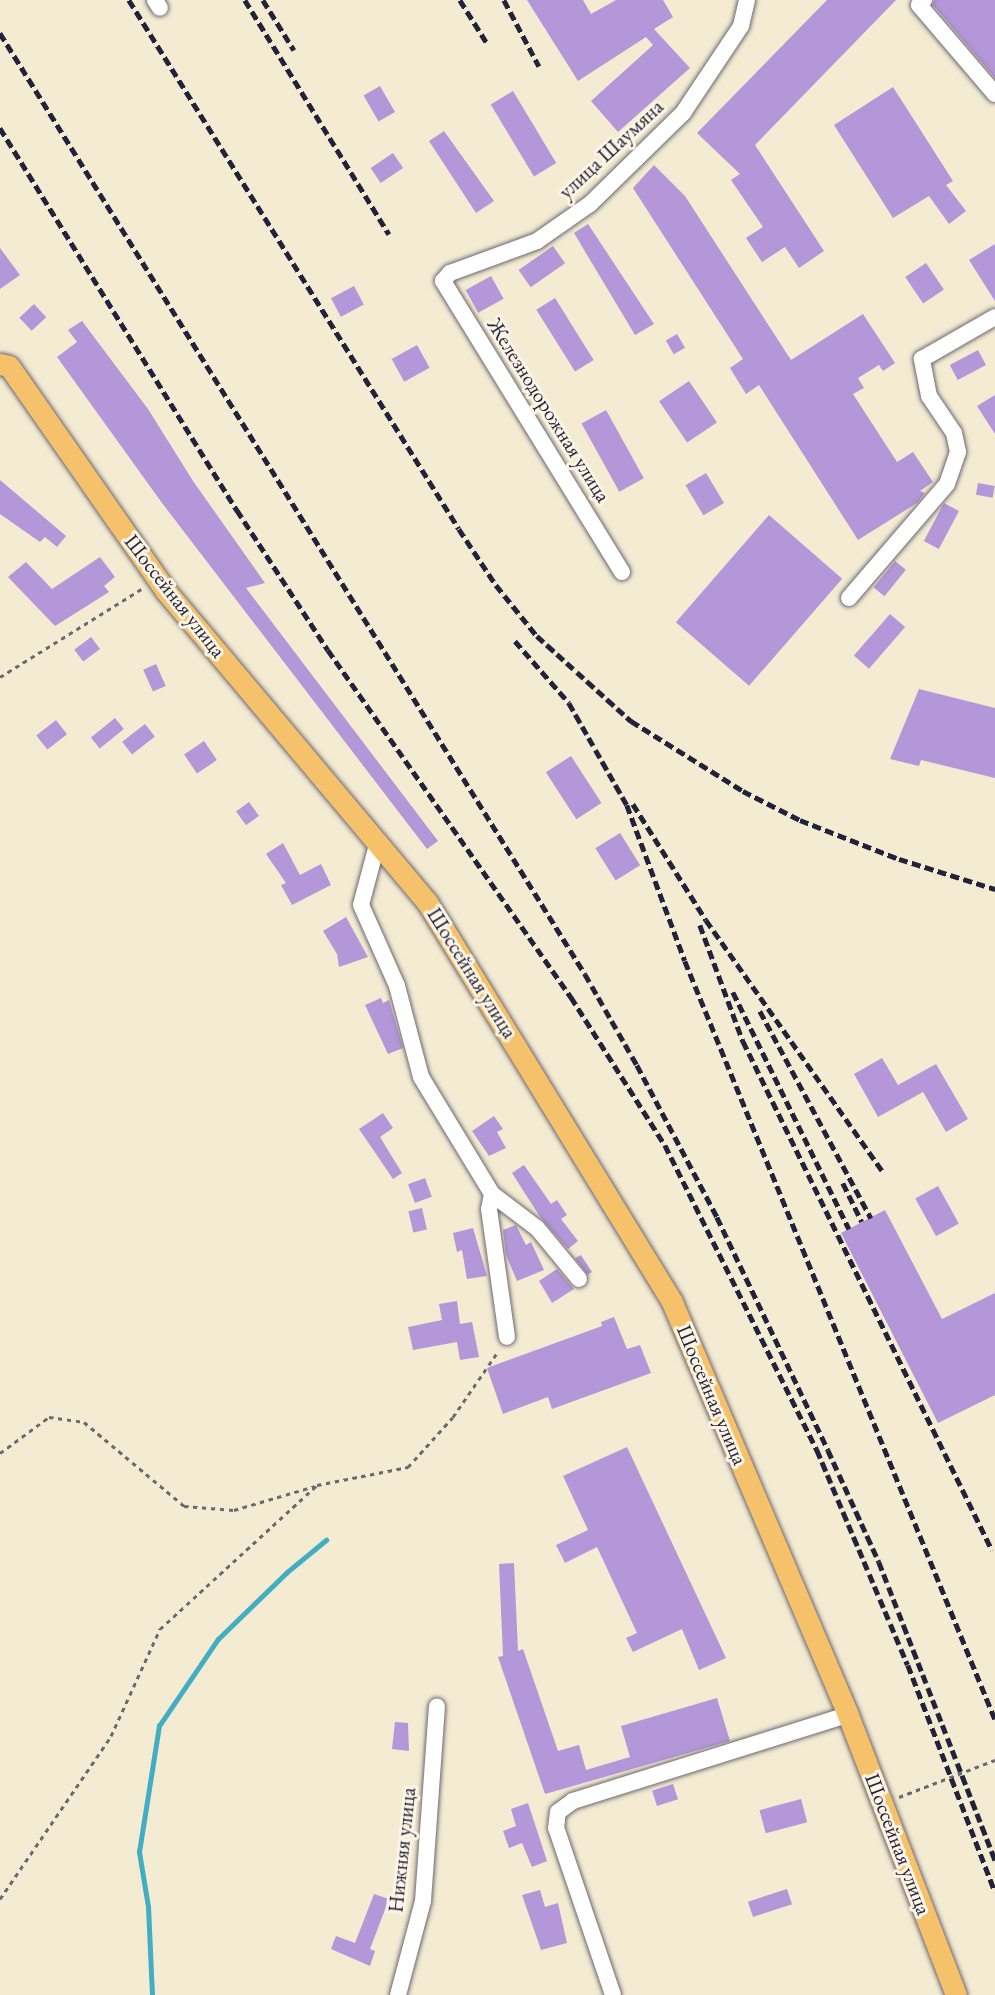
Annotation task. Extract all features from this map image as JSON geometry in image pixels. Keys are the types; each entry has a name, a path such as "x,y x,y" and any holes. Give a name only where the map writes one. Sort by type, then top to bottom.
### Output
{"main road":[{"name":"Шоссейная улица","path":"3,361 158,579 427,902 672,1302 848,1716 956,1995"}],"street":[{"name":"улица Шаумяна","path":"450,273 537,241 590,204 683,113 741,26 747,0"},
{"path":"924,0 919,5 995,94"},
{"name":"Железнодорожная улица","path":"450,273 443,281 622,572"},
{"path":"849,598 947,484 958,452 954,433 929,396 922,359 995,317"},
{"path":"378,841 362,905 397,986 421,1077 492,1194 537,1228 579,1279"},
{"path":"492,1194 489,1209 507,1337"},
{"name":"Нижняя улица","path":"398,1995 423,1901 437,1707"},
{"path":"613,1995 556,1828 558,1812 573,1801 848,1716"}],"path":[{"path":"0,678 158,579"},
{"path":"0,1453 49,1417 84,1422 184,1506 234,1510 317,1485 408,1467 453,1417 507,1337"},
{"path":"0,1899 111,1736 160,1629 317,1485"},
{"path":"882,1804 995,1760"}],"building":[{"path":"527,0 583,0 591,14 616,0 663,0 673,17 654,29 690,68 618,132 591,101 653,45 646,37 578,81"},
{"path":"827,0 896,0 755,145 824,251 799,268 785,247 762,262 746,238 763,227 731,180 740,174 697,133"},
{"path":"934,0 995,0 995,78 933,5"},
{"path":"380,86 395,112 379,121 364,96"},
{"path":"893,87 953,181 946,185 966,211 949,224 929,196 893,218 834,125"},
{"path":"513,91 556,163 534,176 491,104"},
{"path":"444,131 494,201 476,213 429,141"},
{"path":"393,153 403,168 381,183 371,168"},
{"path":"654,165 685,196 791,360 863,314 895,363 883,371 879,365 858,378 864,388 853,394 897,462 913,452 933,482 920,491 925,493 917,503 858,540 759,385 746,394 730,368 743,359 633,188"},
{"path":"588,224 654,324 635,335 574,233"},
{"path":"995,244 995,301 969,260"},
{"path":"553,246 565,263 531,287 519,270"},
{"path":"0,248 20,275 0,289"},
{"path":"926,263 944,290 923,304 905,277"},
{"path":"491,276 504,299 478,313 466,290"},
{"path":"354,286 364,305 341,317 331,298"},
{"path":"555,298 594,360 575,372 536,310"},
{"path":"34,304 46,317 32,331 19,318"},
{"path":"82,321 148,409 193,481 265,583 246,588 438,841 427,849 162,503 57,357 77,342 68,330"},
{"path":"677,334 685,348 674,354 666,340"},
{"path":"417,345 430,368 404,382 392,359"},
{"path":"978,350 986,365 958,380 950,365"},
{"path":"689,381 717,422 687,443 659,401"},
{"path":"995,395 995,434 977,406"},
{"path":"606,410 644,478 619,492 582,424"},
{"path":"706,473 724,503 703,515 685,485"},
{"path":"0,480 66,536 57,547 45,537 40,542 0,514"},
{"path":"978,483 995,486 993,498 976,495"},
{"path":"944,503 959,511 939,549 924,541"},
{"path":"769,515 842,579 749,686 676,622"},
{"path":"100,557 115,577 104,586 109,592 55,626 8,577 26,562 52,589"},
{"path":"895,561 906,570 884,596 874,587"},
{"path":"890,614 905,627 869,669 854,656"},
{"path":"91,637 100,649 83,662 74,650"},
{"path":"156,664 166,686 153,692 143,670"},
{"path":"919,689 995,708 995,778 921,760 919,766 890,759"},
{"path":"115,718 124,729 100,748 91,738"},
{"path":"56,720 67,734 47,750 36,735"},
{"path":"145,724 155,737 132,754 122,742"},
{"path":"204,741 217,760 197,773 184,754"},
{"path":"571,756 601,803 576,819 546,772"},
{"path":"249,802 259,816 246,825 236,811"},
{"path":"620,833 640,865 616,881 595,848"},
{"path":"283,843 300,875 321,864 331,885 292,905 281,885 286,883 266,854"},
{"path":"346,917 368,957 339,967 337,954 323,931"},
{"path":"381,998 383,1003 389,1000 403,1048 388,1054 365,1005"},
{"path":"882,1058 898,1085 936,1064 968,1119 946,1132 923,1092 878,1117 854,1074"},
{"path":"383,1113 393,1128 380,1137 402,1173 393,1179 359,1129"},
{"path":"494,1116 503,1129 497,1132 506,1148 489,1156 472,1131"},
{"path":"524,1165 551,1204 557,1200 567,1215 561,1219 578,1241 568,1249 540,1217 512,1173"},
{"path":"425,1178 432,1197 415,1203 408,1184"},
{"path":"938,1186 959,1224 936,1236 915,1199"},
{"path":"422,1208 427,1229 413,1233 408,1211"},
{"path":"885,1210 942,1319 995,1293 995,1395 938,1423 841,1233"},
{"path":"516,1225 526,1245 531,1242 544,1270 517,1281 506,1255 503,1230"},
{"path":"473,1228 487,1276 467,1279 462,1250 457,1252 453,1233"},
{"path":"581,1255 592,1272 588,1275 575,1258"},
{"path":"557,1269 574,1289 552,1303 539,1281"},
{"path":"457,1301 460,1324 472,1322 479,1357 460,1360 457,1342 413,1350 408,1327 442,1320 439,1304"},
{"path":"614,1317 627,1349 640,1345 651,1373 552,1409 548,1397 503,1414 487,1368 602,1326 601,1322"},
{"path":"627,1447 726,1658 699,1670 682,1629 633,1652 626,1638 637,1633 597,1547 565,1563 556,1545 588,1530 563,1476"},
{"path":"514,1563 518,1651 523,1649 558,1751 579,1745 586,1770 630,1757 621,1726 717,1698 730,1741 545,1794 498,1657 503,1656 499,1564"},
{"path":"395,1722 408,1723 409,1751 392,1749"},
{"path":"673,1784 678,1799 657,1806 652,1791"},
{"path":"801,1799 807,1822 766,1833 759,1810"},
{"path":"528,1803 547,1861 532,1867 522,1843 509,1848 503,1831 516,1826 511,1809"},
{"path":"787,1889 792,1904 753,1917 748,1902"},
{"path":"540,1890 545,1907 558,1903 567,1943 541,1950 522,1895"},
{"path":"374,1894 389,1899 370,1949 375,1951 370,1966 331,1949 336,1936 355,1943"}],"waterway":[{"path":"152,1995 148,1907 139,1852 159,1726 218,1639 286,1573 326,1540"}],"railway":[{"path":"129,0 459,529 496,585 537,636 631,721 743,791 800,820 899,859 995,889"},
{"path":"245,0 389,234"},
{"path":"263,0 294,50"},
{"path":"460,0 487,43"},
{"path":"504,0 539,66"},
{"path":"0,33 585,974 637,1065 717,1217 879,1562 995,1860"},
{"path":"0,128 237,510 328,650 571,997 665,1145 817,1450 908,1665 995,1892"},
{"path":"515,641 569,703 627,805 685,961 995,1719"},
{"path":"633,804 706,920 883,1172"},
{"path":"700,925 743,1041 992,1550"},
{"path":"733,992 849,1229"},
{"path":"760,1011 871,1218"},
{"path":"843,1183 862,1222"}]}
